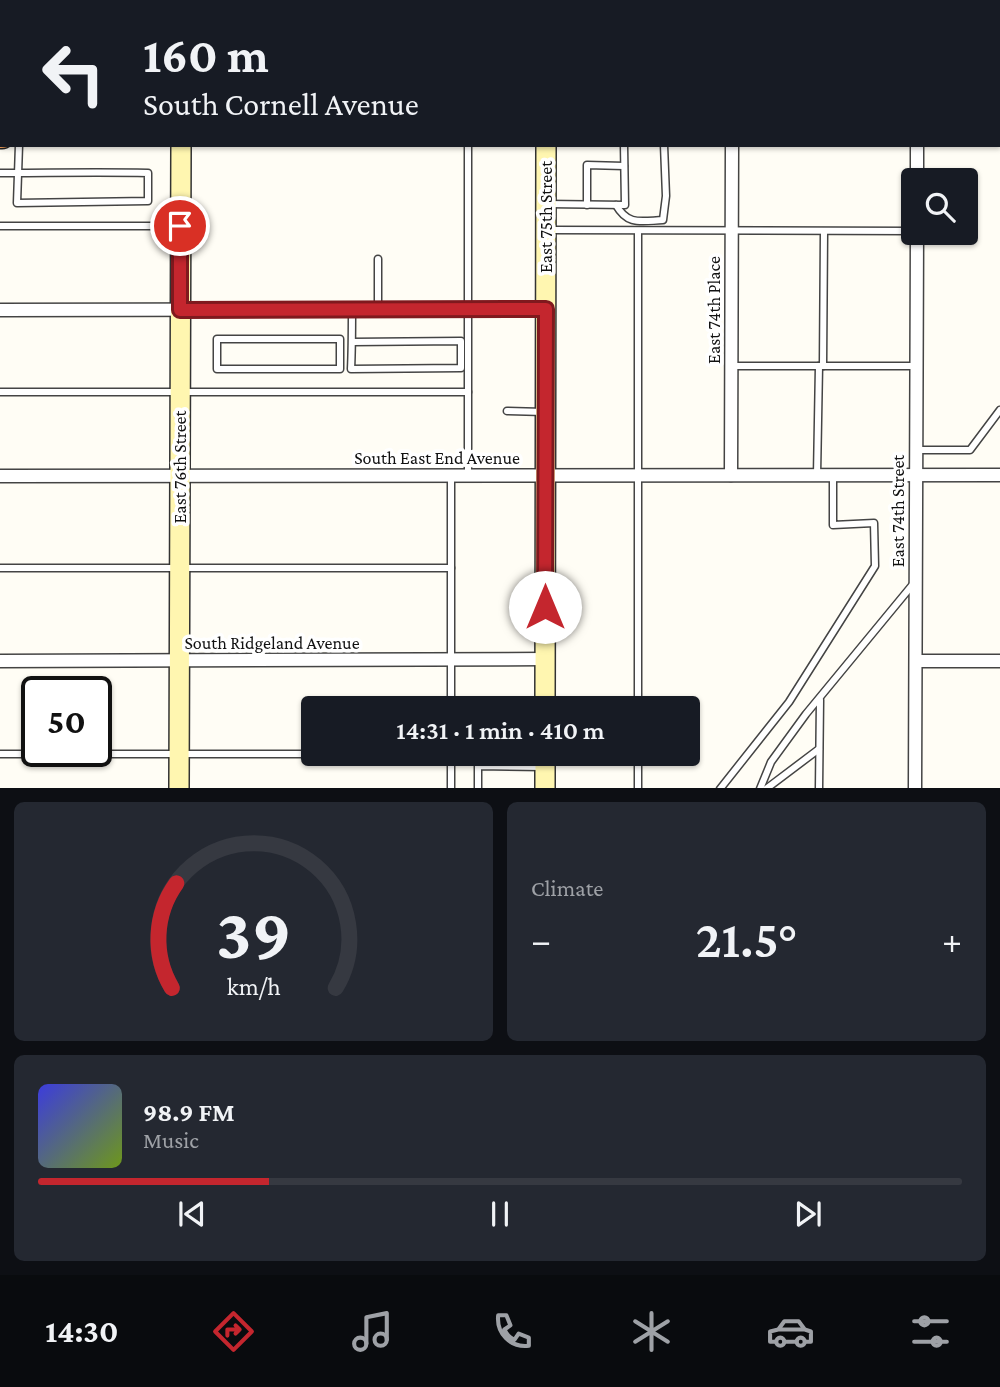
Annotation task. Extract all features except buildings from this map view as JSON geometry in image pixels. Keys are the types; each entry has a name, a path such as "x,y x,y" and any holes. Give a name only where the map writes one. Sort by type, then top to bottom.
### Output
{"street":[{"name":"East 76th Street","path":"179,788 181,147"},
{"name":"East 75th Street","path":"545,696 546,147"},
{"name":"East 74th Place","path":"731,475 732,147"},
{"path":"917,147 917,168"},
{"name":"East 74th Street","path":"915,245 915,788"},
{"path":"0,310 546,309"},
{"name":"South East End Avenue","path":"0,476 1000,475"},
{"name":"South Ridgeland Avenue","path":"0,661 545,659"},
{"path":"916,661 1000,661"},
{"path":"545,766 545,788"}],"lane":[{"path":"0,173 18,173 148,173 148,201 17,203 18,173 19,147"},
{"path":"352,310 351,369 461,368 468,310 468,147"},
{"path":"546,204 625,205 624,147"},
{"path":"616,205 623,216 634,221 663,220 666,196 664,147"},
{"path":"587,205 587,165 624,166"},
{"path":"0,226 180,226"},
{"path":"546,230 901,232"},
{"path":"638,231 638,696"},
{"path":"817,475 824,232"},
{"path":"378,259 378,310"},
{"path":"217,339 340,339 340,352 340,369 217,369 217,339"},
{"path":"352,342 464,342"},
{"path":"464,342 468,392 468,475"},
{"path":"340,352 352,352"},
{"path":"732,366 916,366"},
{"path":"0,392 468,392"},
{"path":"916,450 970,450 1000,410"},
{"path":"507,411 545,412"},
{"path":"451,475 451,696"},
{"path":"721,788 789,702 874,566 874,523 833,525 833,475"},
{"path":"0,568 451,568"},
{"path":"760,788 771,762 806,714 916,581"},
{"path":"819,788 820,700"},
{"path":"767,788 819,749"},
{"path":"0,754 301,754"},
{"path":"451,766 451,788"},
{"path":"478,766 478,788"},
{"path":"638,766 638,788"}],"route":[{"path":"180,226 180,310 546,309 545,607"}]}
